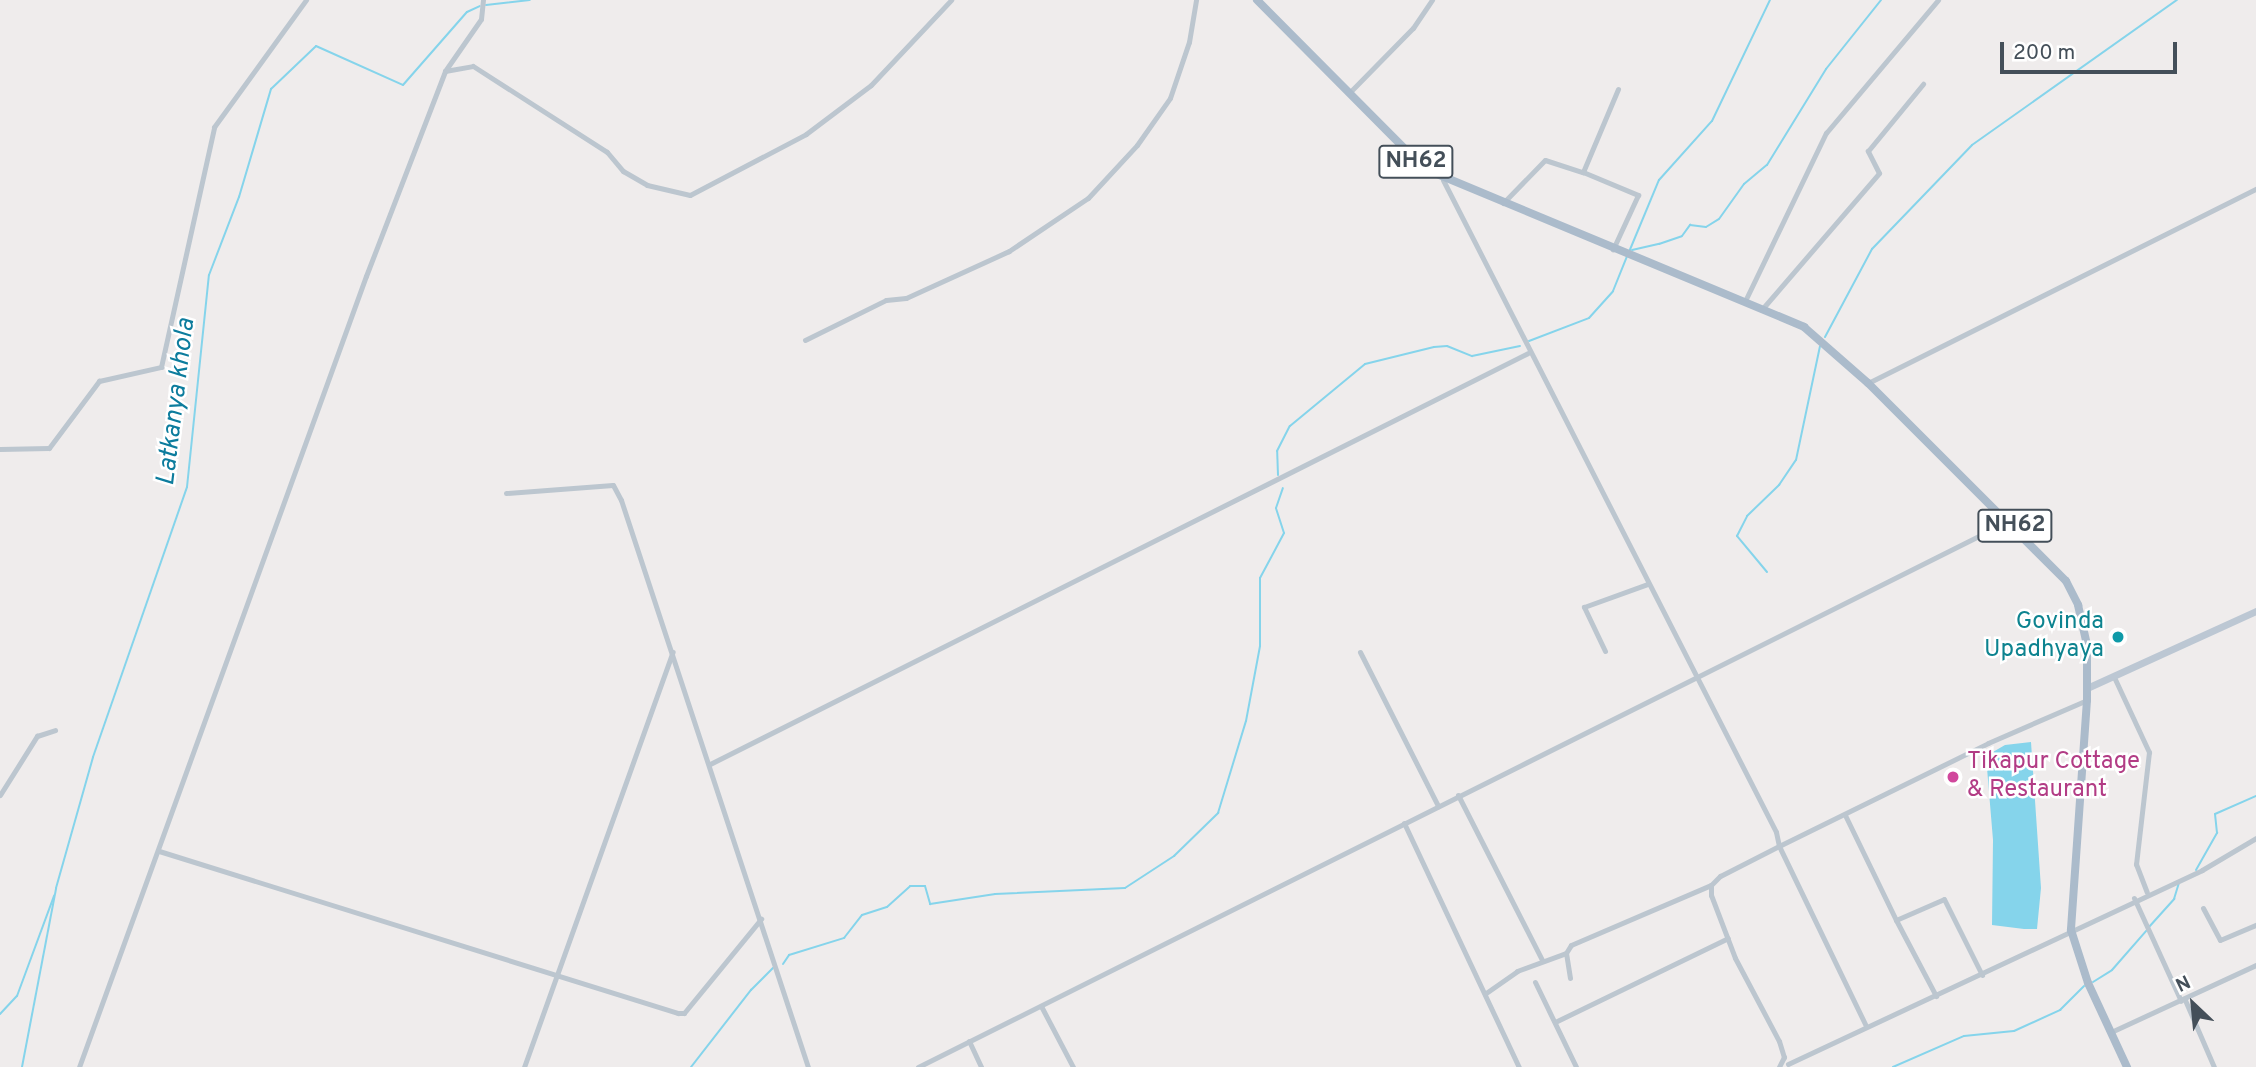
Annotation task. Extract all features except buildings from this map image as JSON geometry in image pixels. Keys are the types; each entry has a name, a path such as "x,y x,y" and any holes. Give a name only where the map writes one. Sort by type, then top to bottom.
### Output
{"main road":[{"name":"NH62","path":"1257,0 1350,92 1402,151 1443,180 1804,327 1868,383 2010,521 2066,581 2078,605 2087,645 2087,701 2071,930 2087,979 2127,1067"}],"street":[{"path":"0,449 49,448 99,381 161,367 214,127 306,0"},
{"path":"79,1067 445,71 481,19 483,0"},
{"path":"445,71 473,66 607,152 635,178 690,195 827,118 871,85 951,0"},
{"path":"805,340 886,300 906,298 1009,251 1088,198 1137,145 1170,98 1189,42 1196,0"},
{"path":"1350,92 1413,28 1432,0"},
{"path":"1745,301 1826,133 1938,0"},
{"path":"1762,308 1879,173 1868,151 1923,84"},
{"path":"1583,172 1618,89"},
{"path":"1503,203 1545,160 1583,172 1638,195 1613,249"},
{"path":"1443,180 1528,353 1744,763 1779,846 1866,1026"},
{"path":"1868,383 2256,189"},
{"path":"710,764 1528,353"},
{"path":"506,493 613,485 673,651 808,1067"},
{"path":"918,1067 1696,674 2010,521"},
{"path":"1605,651 1584,607 1648,584"},
{"path":"2087,688 2256,611"},
{"path":"524,1067 673,651"},
{"path":"1360,652 1438,806"},
{"path":"2114,677 2149,752 2136,864 2147,892"},
{"path":"1570,978 1566,953 1571,945 1711,885 1779,846 1989,743 2087,701"},
{"path":"0,795 37,736 55,730"},
{"path":"1458,795 1542,960"},
{"path":"1845,815 1936,996"},
{"path":"1404,823 1519,1067"},
{"path":"1711,885 1711,895 1728,938 1788,1065 1866,1026 1982,975 2134,898 2202,870 2256,838"},
{"path":"159,851 684,1013 761,919"},
{"path":"2134,898 2214,1067"},
{"path":"1896,920 1944,899 1982,975"},
{"path":"2203,908 2220,940 2256,925"},
{"path":"1555,1022 1728,938"},
{"path":"1486,993 1542,960 1566,953"},
{"path":"2111,1032 2256,965"},
{"path":"1535,982 1576,1067"},
{"path":"1041,1006 1073,1067"},
{"path":"969,1041 981,1067"},
{"path":"1779,1067 1784,1057"}],"water":[{"path":"2031,742 2041,888 2037,929 2024,929 1992,925 1993,840 1986,756 2005,745"}],"waterway":[{"name":"Latkanya khola","path":"486,5 530,0"},
{"path":"1629,252 1659,180 1712,121 1770,0"},
{"path":"1632,250 1682,236 1690,225 1706,227 1719,219 1744,184 1767,165 1826,69 1881,0"},
{"path":"1825,337 1872,249 1972,145 2177,0"},
{"name":"Latkanya khola","path":"22,1067 56,888 93,757 187,487 209,275 239,197 271,89 316,46 403,85 467,12 480,6"},
{"path":"1529,341 1589,318 1613,291 1627,257"},
{"path":"1278,475 1277,451 1290,426 1365,364 1434,347 1447,346 1472,356 1520,346"},
{"path":"1767,572 1737,536 1747,516 1779,485 1796,460 1820,346"},
{"path":"783,964 789,955 844,938 862,915 887,907 910,886 925,886 930,904 995,894 1125,888 1174,856 1218,813 1246,721 1260,646 1260,578 1284,533 1276,508 1283,488"},
{"path":"2196,870 2217,833 2215,814 2256,796"},
{"path":"2149,927 2174,899 2179,883"},
{"path":"0,1014 17,996 54,896"},
{"path":"2093,982 2112,970 2146,931"},
{"path":"691,1067 751,990 773,968"},
{"path":"1893,1067 1964,1036 2014,1031 2060,1010 2084,986"}],"place":[{"name":"Govinda Upadhyaya","path":"2118,637"},
{"name":"Tikapur Cottage & Restaurant","path":"1953,777"}]}
